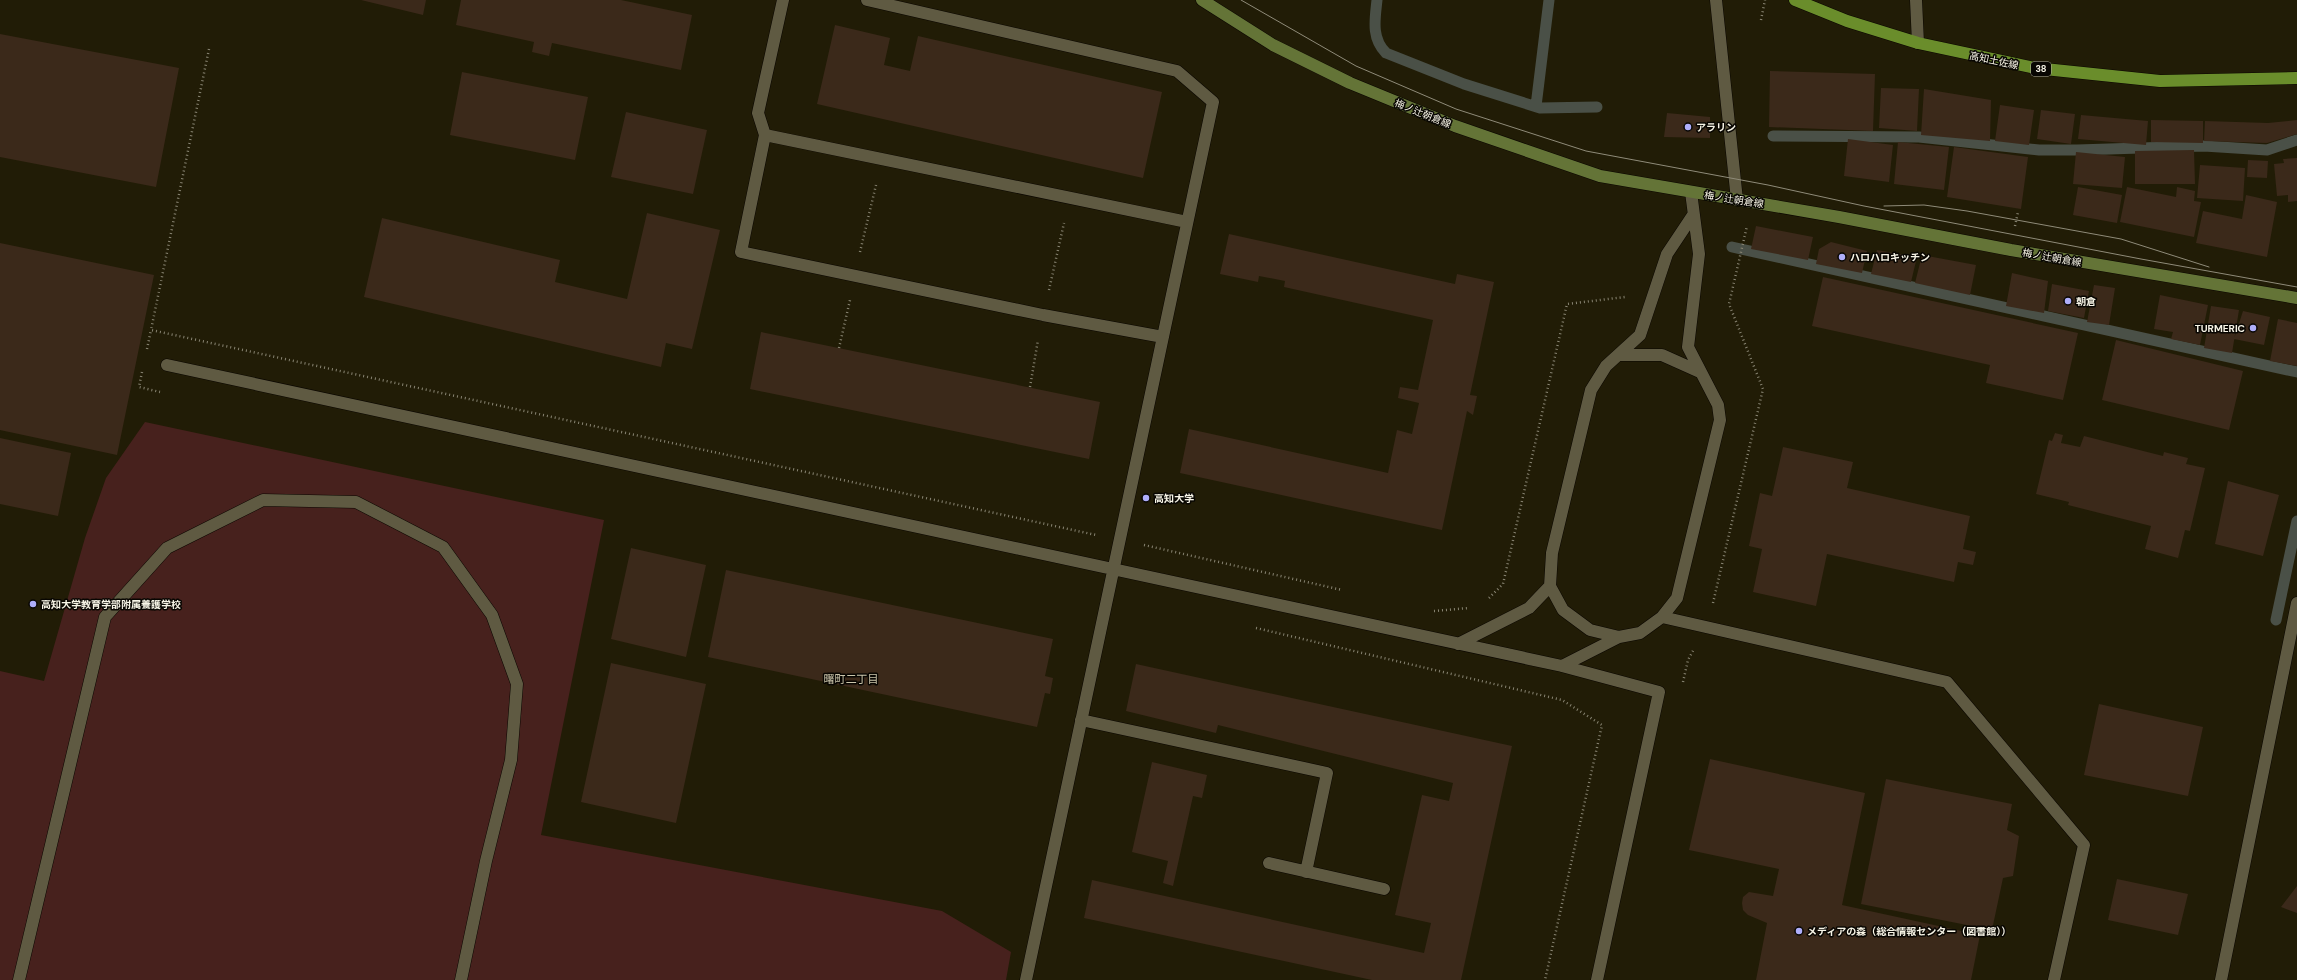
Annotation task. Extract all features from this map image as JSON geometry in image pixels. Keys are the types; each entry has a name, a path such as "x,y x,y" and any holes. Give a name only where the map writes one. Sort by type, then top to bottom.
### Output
{"main road":[{"name":"梅ノ辻朝倉線","path":"1202,0 1273,45 1350,83 1455,126 1600,176 1839,217 2011,250 2297,298"},
{"name":"高知土佐線","path":"1795,0 1847,21 1918,43 2035,68 2160,81 2297,78"}],"street":[{"path":"783,0 758,113 765,135 741,252 1043,315 1163,337"},
{"path":"867,0 1177,71 1213,102 1026,980"},
{"path":"1716,0 1737,200"},
{"path":"1916,0 1918,43"},
{"path":"765,135 1187,222"},
{"path":"1562,666 1619,637 1640,633 1662,617 1677,598 1720,420 1718,405 1688,347 1699,254 1691,192"},
{"path":"1619,637 1590,630 1563,610 1550,586 1552,553 1591,390 1606,366 1640,335 1667,254 1693,215"},
{"path":"1618,355 1662,355 1700,372"},
{"path":"167,365 1562,666 1659,692 1597,980"},
{"path":"18,980 105,617 167,548 263,500 356,502 443,547 492,615 517,684 511,760 486,861 461,980"},
{"path":"1458,644 1529,608 1550,586"},
{"path":"2220,980 2296,618 2297,603"},
{"path":"1662,617 1947,682 2084,845 2054,980"},
{"path":"1081,720 1326,773 1306,872"},
{"path":"1268,863 1384,889"}],"path":[{"path":"1761,20 1765,0"},
{"path":"146,352 209,49"},
{"path":"1485,602 1503,584 1567,304 1633,296"},
{"path":"151,330 1119,540 1349,592"},
{"path":"143,366 139,387 162,392"},
{"path":"1433,611 1475,606"},
{"path":"1253,628 1562,700 1602,725 1545,980"}],"shaded area":[{"path":"145,422 604,520 541,835 942,911 1011,952 1006,980 0,980 0,671 44,681 85,538 106,478"}],"building":[{"path":"361,0 426,0 423,15"},
{"path":"461,0 621,0 692,15 681,70 552,43 549,56 532,52 534,42 456,25"},
{"path":"835,25 890,38 884,65 910,71 918,36 1162,92 1143,178 817,104"},
{"path":"0,34 179,68 156,187 0,157"},
{"path":"1770,71 1875,74 1873,131 1769,127"},
{"path":"462,72 588,97 575,160 450,135"},
{"path":"1881,88 1919,89 1917,131 1879,128"},
{"path":"1924,89 1991,100 1990,141 1921,135"},
{"path":"2000,105 2034,110 2029,145 1995,141"},
{"path":"2041,110 2075,114 2071,144 2037,139"},
{"path":"626,112 707,130 693,194 611,177"},
{"name":"アラリン","path":"1667,113 1710,117 1710,138 1664,137"},
{"path":"2081,115 2148,121 2146,145 2078,139"},
{"path":"2151,120 2203,121 2203,143 2151,142"},
{"path":"2297,120 2297,134 2267,143 2204,141 2205,121 2268,123"},
{"path":"1848,139 1893,145 1889,182 1844,176"},
{"path":"1898,142 1949,147 1944,190 1894,184"},
{"path":"1954,147 2028,157 2021,209 1947,197"},
{"path":"2194,150 2195,184 2135,184 2135,151"},
{"path":"2076,152 2125,157 2122,188 2073,184"},
{"path":"2297,158 2297,201 2288,202 2288,195 2277,196 2274,164 2284,163 2283,159"},
{"path":"2248,160 2268,161 2267,178 2247,177"},
{"path":"2200,165 2245,168 2243,201 2197,198"},
{"path":"2078,187 2122,195 2117,223 2073,215"},
{"path":"2127,187 2176,197 2177,187 2195,191 2194,201 2201,202 2194,237 2120,222"},
{"path":"2246,195 2277,202 2267,257 2196,243 2203,211 2242,219"},
{"path":"647,213 720,230 692,349 666,343 661,367 364,297 382,218 560,260 555,282 627,299"},
{"path":"1756,226 1813,237 1808,260 1751,249"},
{"path":"1229,234 1455,284 1457,274 1494,282 1470,395 1477,396 1473,415 1467,411 1442,530 1180,473 1189,429 1388,473 1397,430 1412,434 1419,403 1398,398 1400,387 1418,390 1433,320 1284,287 1285,281 1259,276 1258,282 1220,274"},
{"name":"ハロハロキッチン","path":"1831,242 1867,251 1862,273 1816,264 1819,249"},
{"path":"0,243 154,275 117,455 0,430"},
{"path":"1877,250 1917,257 1911,282 1871,274"},
{"path":"1922,255 1976,265 1970,295 1915,283"},
{"path":"2012,273 2048,281 2044,313 2006,306"},
{"path":"1823,277 2078,333 2063,400 1986,383 1990,365 1812,326"},
{"name":"朝倉","path":"2052,284 2089,291 2084,318 2048,311"},
{"path":"2094,285 2115,288 2109,325 2087,322"},
{"path":"2160,295 2208,305 2200,345 2171,339 2173,332 2154,329"},
{"path":"2211,306 2239,310 2232,353 2204,348"},
{"name":"TURMERIC","path":"2243,311 2270,317 2264,345 2234,339"},
{"path":"2278,319 2297,323 2297,366 2270,361"},
{"path":"761,332 1100,402 1089,459 750,389"},
{"path":"2116,340 2243,371 2229,430 2102,400"},
{"path":"2055,433 2063,435 2061,443 2080,447 2084,436 2163,456 2164,452 2188,458 2186,464 2205,468 2190,531 2185,530 2178,558 2145,549 2151,526 2068,505 2069,502 2036,494 2049,440 2052,441"},
{"path":"0,438 71,453 58,516 0,504"},
{"path":"1783,447 1853,462 1847,488 1970,516 1963,549 1976,552 1973,565 1958,562 1954,582 1827,554 1816,606 1753,592 1762,549 1749,546 1760,493 1772,496"},
{"path":"2228,481 2279,495 2263,556 2215,544"},
{"path":"631,548 706,565 686,657 611,639"},
{"path":"726,570 1053,639 1045,676 1053,678 1050,694 1045,693 1037,727 708,657"},
{"path":"611,663 706,684 676,823 581,802"},
{"path":"1136,664 1512,746 1461,980 1372,980 1084,918 1092,880 1424,953 1431,923 1395,915 1422,795 1449,801 1453,783 1218,725 1216,733 1126,711"},
{"path":"2099,704 2203,727 2188,796 2084,775"},
{"path":"1710,759 1865,793 1842,905 1980,935 1971,980 1756,980 1767,923 1748,915 1743,910 1743,897 1749,892 1773,896 1779,869 1689,850"},
{"path":"1152,762 1207,775 1202,798 1193,796 1173,886 1163,883 1168,861 1132,852"},
{"path":"1886,779 2012,804 2007,830 2019,836 2013,876 2003,878 1992,930 1861,904"},
{"path":"2117,879 2188,894 2178,935 2108,920"},
{"path":"2297,886 2297,913 2281,907"}],"waterway":[{"path":"1377,0 1375,21 1376,35 1381,47 1386,53 1464,84 1540,108 1597,107"},
{"path":"1536,106 1549,0"},
{"path":"1773,136 1919,137 2039,150 2204,146 2267,150 2297,140"},
{"path":"1732,247 2297,372"},
{"path":"2276,620 2297,521"}],"tram line":[{"path":"1241,0 1356,66 1456,109 1586,151 1768,185 1864,206 2141,259 2297,287"},
{"path":"1884,206 1924,205 1967,211 2121,239 2209,267"}],"place":[{"name":"アラリン","path":"1688,127"},
{"name":"ハロハロキッチン","path":"1842,257"},
{"name":"朝倉","path":"2068,301"},
{"name":"TURMERIC","path":"2253,328"},
{"name":"高知大学","path":"1146,498"},
{"name":"高知大学教育学部附属養護学校","path":"33,604"},
{"name":"メディアの森（総合情報センター（図書館））","path":"1799,931"}],"district":[{"name":"曙町二丁目","path":"851,679"}]}
